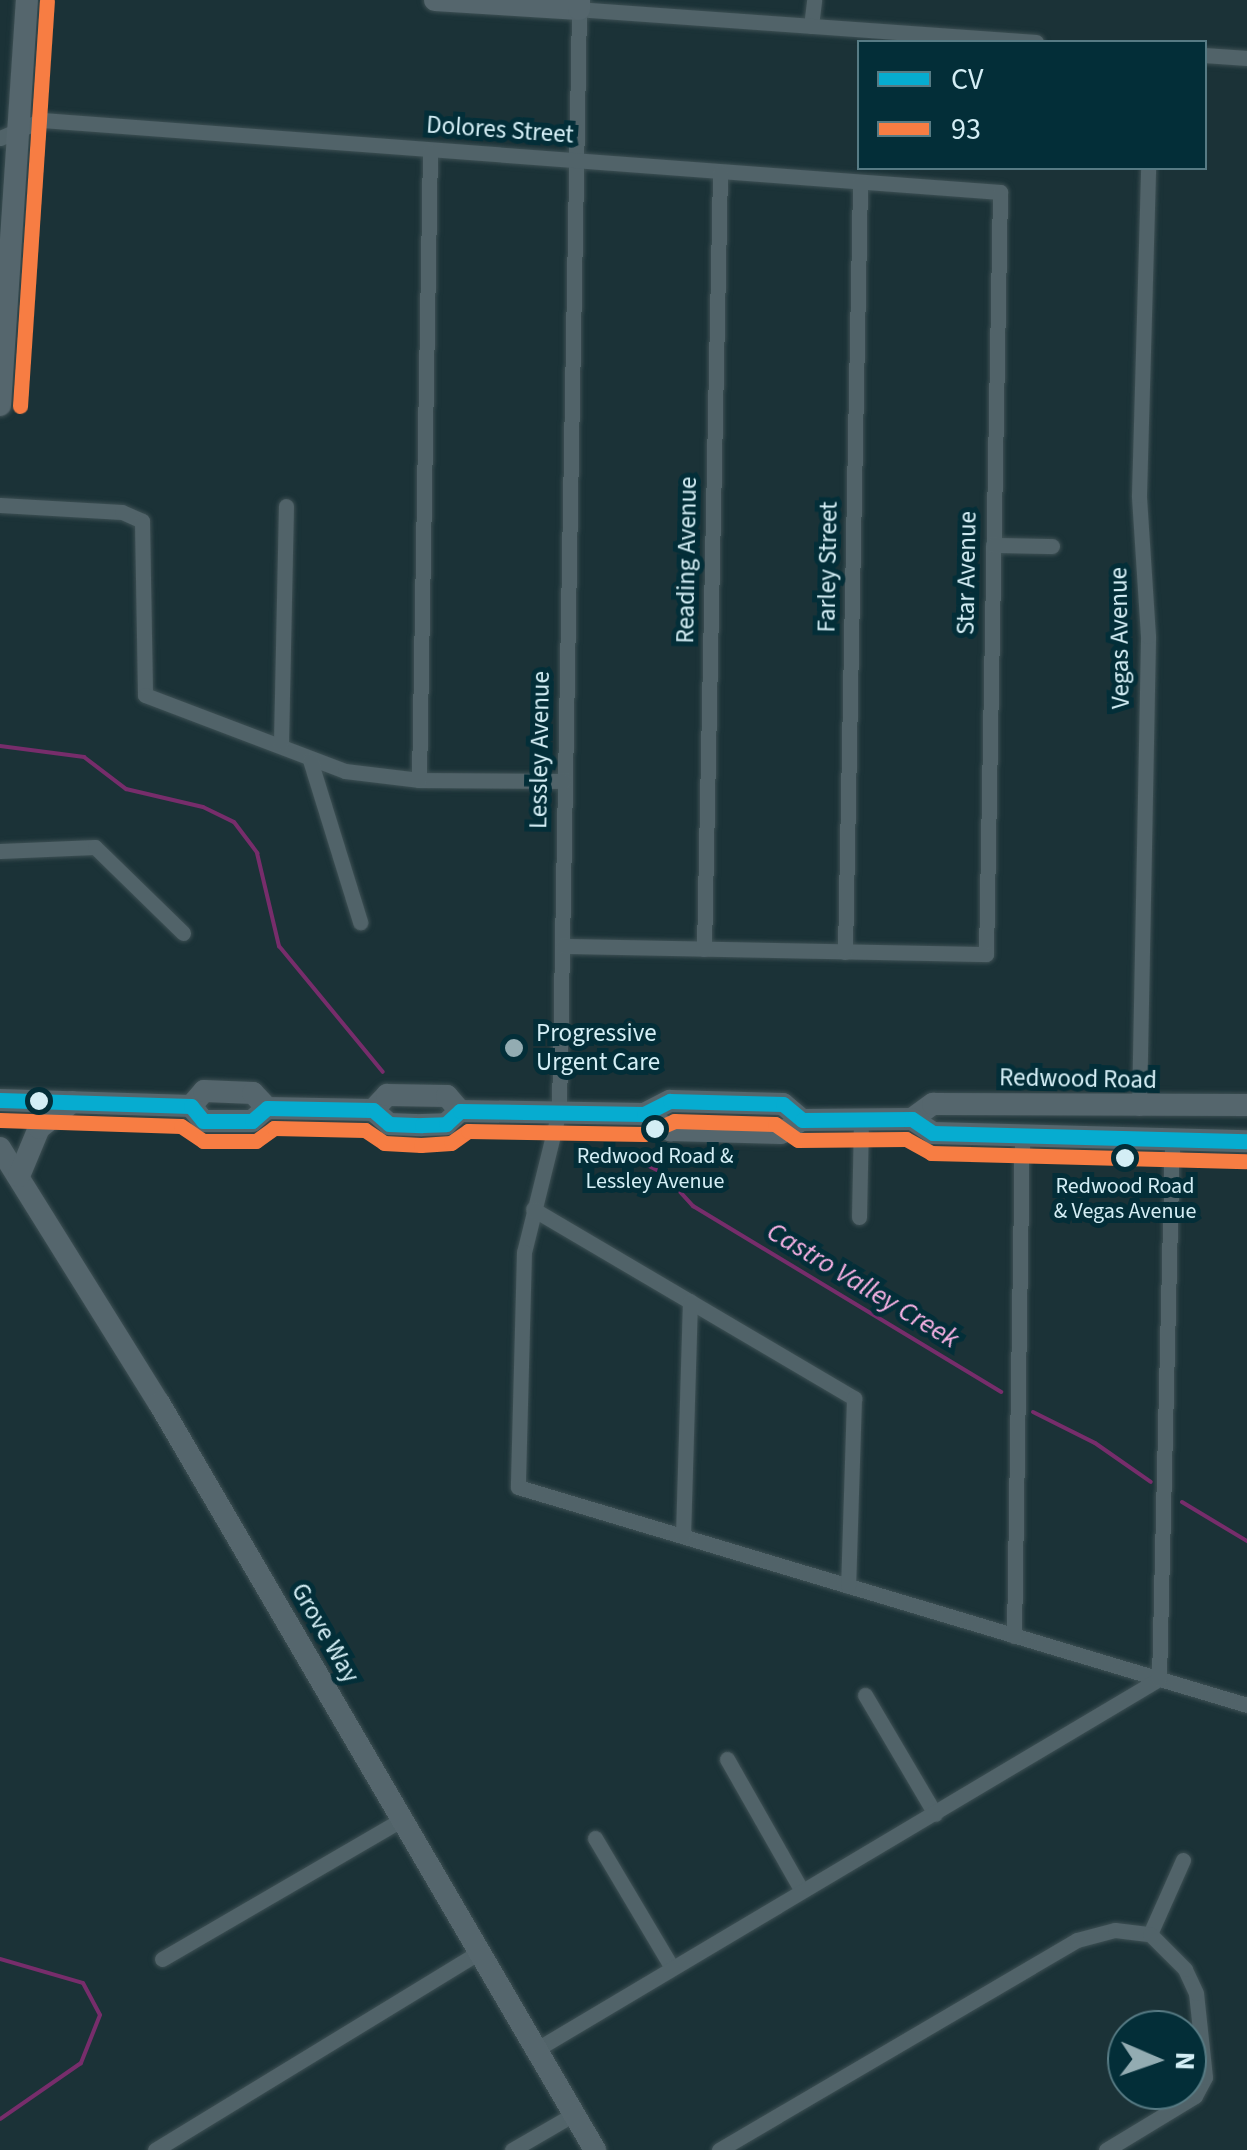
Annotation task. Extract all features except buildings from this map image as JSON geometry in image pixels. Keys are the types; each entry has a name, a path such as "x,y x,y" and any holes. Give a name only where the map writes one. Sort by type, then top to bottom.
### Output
{"main road":[{"path":"0,405 9,134 27,0"},
{"path":"436,0 579,5"},
{"name":"Redwood Road","path":"0,1100 191,1106 204,1091 253,1092 267,1108 373,1110 387,1094 448,1096 460,1111 644,1114 670,1130 781,1133 802,1120 912,1119 933,1104 1139,1108 1247,1105"},
{"path":"18,1176 39,1128 72,1102"},
{"name":"Redwood Road","path":"912,1119 933,1133 1247,1141"},
{"name":"Grove Way","path":"0,1148 403,1820 595,2150"}],"street":[{"path":"811,26 814,0"},
{"path":"579,5 1008,40"},
{"name":"Lessley Avenue","path":"579,5 559,1112 551,1162 524,1252 518,1487 683,1536"},
{"path":"1207,55 1247,58"},
{"name":"Dolores Street","path":"9,134 42,120 1000,192"},
{"path":"419,780 430,150"},
{"name":"Vegas Avenue","path":"1139,1108 1148,636 1139,494 1148,170"},
{"name":"Reading Avenue","path":"704,949 720,172"},
{"name":"Farley Street","path":"846,952 860,183"},
{"name":"Star Avenue","path":"846,952 986,954 1000,192"},
{"path":"0,505 122,512 142,521 144,695 281,743 310,760 419,780 564,781"},
{"path":"281,743 286,506"},
{"path":"993,545 1052,546"},
{"path":"310,760 360,922"},
{"path":"0,851 95,847 183,933"},
{"path":"562,946 846,952"},
{"path":"859,1217 861,1120"},
{"path":"1014,1636 1022,1134"},
{"path":"1159,1679 1172,1138"},
{"path":"534,1209 854,1398 848,1586"},
{"path":"690,1301 683,1536 1247,1705"},
{"path":"537,2049 1159,1679"},
{"path":"865,1695 935,1814"},
{"path":"727,1759 801,1889"},
{"path":"162,1959 403,1820"},
{"path":"595,1838 672,1966"},
{"path":"1150,1934 1182,1860"},
{"path":"719,2150 1077,1940 1115,1930 1150,1934 1185,1969 1196,1993 1205,2077 1195,2096 1106,2150"},
{"path":"155,2150 480,1952"},
{"path":"512,2150 574,2114"}],"waterway":[{"name":"Castro Valley Creek","path":"0,746 84,757 126,789 203,807 234,822 257,853 279,946 383,1072"},
{"name":"Castro Valley Creek","path":"607,1145 663,1173 693,1206 1001,1392"},
{"name":"Castro Valley Creek","path":"1033,1412 1095,1443 1151,1482"},
{"name":"Castro Valley Creek","path":"1182,1502 1247,1541"},
{"path":"0,1959 83,1983 100,2015 81,2063 0,2119"}],"transit line":[{"name":"93","path":"20,406 47,1"},
{"name":"CV","path":"0,1100 191,1106 203,1121 252,1121 267,1108 373,1110 389,1124 422,1125 446,1124 460,1111 644,1114 670,1101 783,1104 802,1120 912,1119 933,1133 1247,1141"},
{"name":"93","path":"0,1120 181,1126 203,1141 256,1141 274,1128 365,1130 384,1143 421,1145 451,1143 468,1131 644,1134 674,1121 775,1124 798,1140 906,1139 931,1153 1246,1161"}],"place":[{"name":"Progressive Urgent Care","path":"514,1048"},
{"name":"Redwood Road & Lessley Avenue","path":"655,1129"},
{"name":"Redwood Road & Vegas Avenue","path":"1125,1158"}]}
